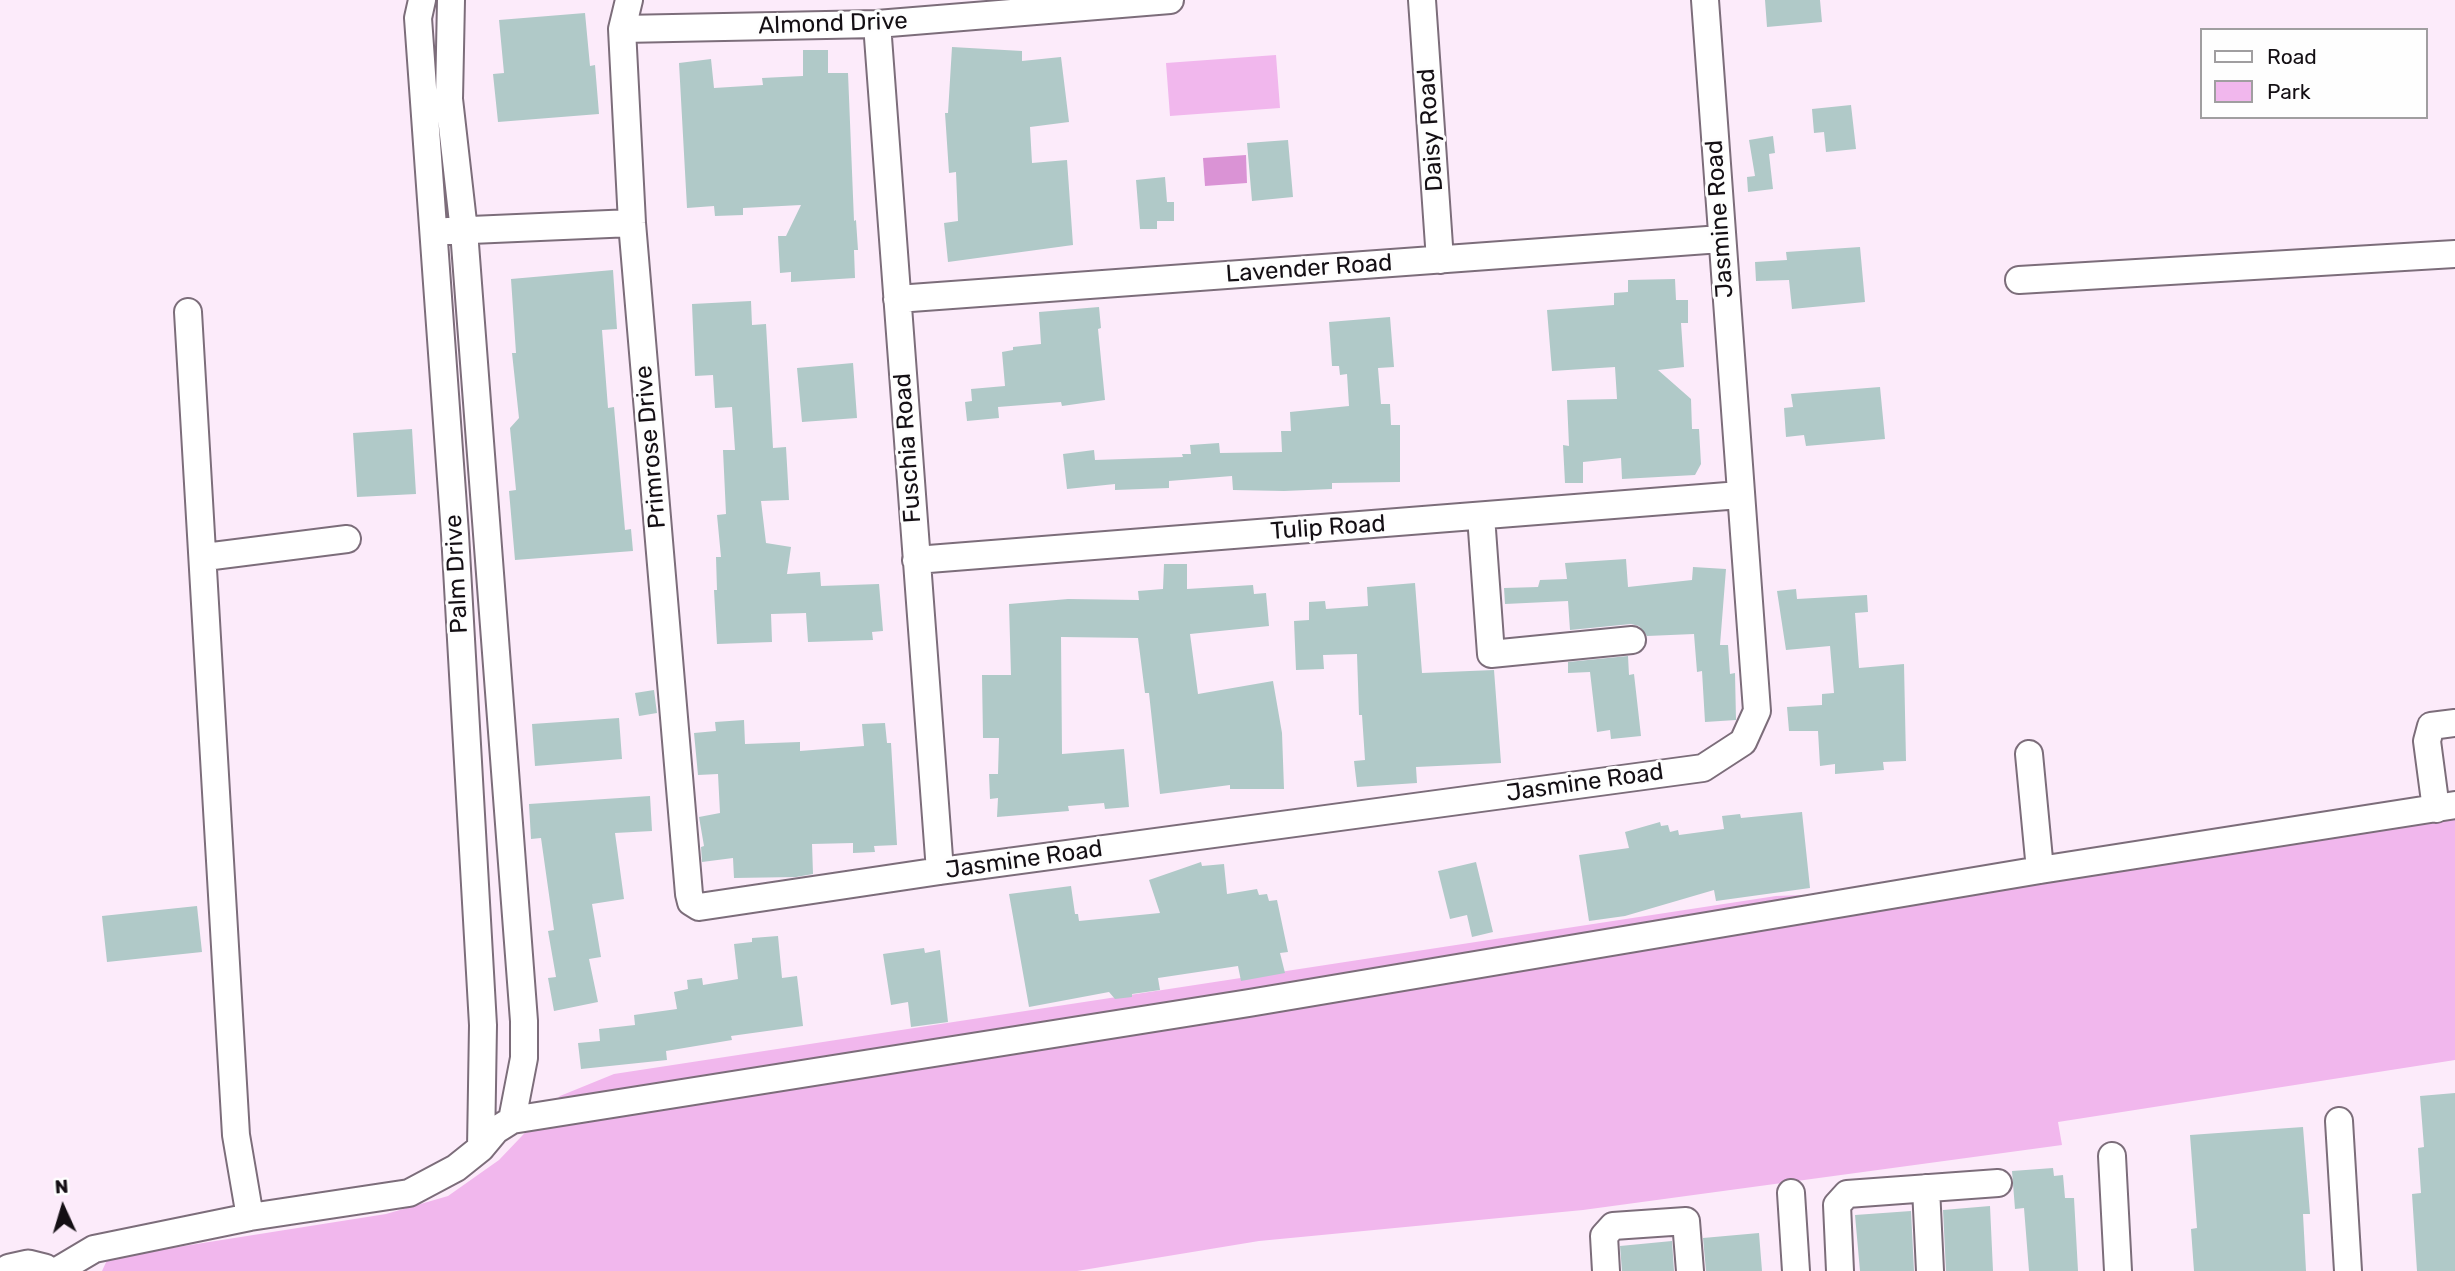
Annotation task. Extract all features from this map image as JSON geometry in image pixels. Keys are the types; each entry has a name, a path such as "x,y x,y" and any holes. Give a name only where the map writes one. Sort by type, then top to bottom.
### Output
{"main road":[{"path":"10,1271 28,1267 44,1271"}],"street":[{"name":"Palm Drive","path":"422,0 418,18 456,548 483,1025 481,1148"},
{"name":"Palm Drive","path":"450,0 449,99 464,231 524,1021 524,1058 512,1120"},
{"name":"Primrose Drive","path":"629,0 622,30 632,223 689,894"},
{"name":"Almond Drive","path":"622,30 877,24 1170,0"},
{"name":"Daisy Road","path":"1422,0 1440,260"},
{"name":"Jasmine Road","path":"689,894 691,902 699,907 940,871 1703,768 1743,742 1757,711 1705,0"},
{"name":"Fuschia Road","path":"877,24 940,871"},
{"path":"433,232 632,223"},
{"name":"Lavender Road","path":"897,299 1721,239"},
{"path":"2019,280 2455,254"},
{"path":"188,312 205,557 236,1135 250,1217"},
{"name":"Tulip Road","path":"916,560 1740,495"},
{"path":"1481,516 1491,654 1632,640"},
{"path":"205,557 347,539"},
{"path":"57,1271 94,1249 250,1217 409,1193 456,1168 481,1148 496,1130 512,1120 1235,1005 2040,870 2445,807 2427,741 2431,726 2455,723"},
{"path":"2029,754 2040,870"},
{"path":"2339,1121 2348,1271"},
{"path":"2112,1156 2118,1271"},
{"path":"1840,1271 1837,1205 1841,1197 1847,1194 1998,1183"},
{"path":"1926,1188 1930,1271"},
{"path":"1791,1193 1796,1271"},
{"path":"1606,1271 1604,1236 1613,1226 1686,1221 1690,1271"}],"green space":[{"path":"1276,55 1280,108 1170,116 1166,63"},
{"path":"2455,805 2455,1060 2058,1122 2062,1145 1583,1210 1259,1241 1077,1271 102,1271 108,1258 386,1214 448,1196 499,1160 560,1096 614,1074 1776,896 1936,890"}],"shaded area":[{"path":"1246,155 1247,183 1205,186 1203,158"}],"building":[{"path":"1765,0 1820,0 1822,22 1767,27"},
{"path":"585,13 590,66 595,65 599,114 498,122 493,74 504,73 499,20"},
{"path":"952,47 1022,51 1022,61 1061,57 1069,122 1030,127 1032,163 1067,160 1073,245 948,262 944,223 958,221 956,172 949,173 945,113 948,113"},
{"path":"803,50 828,50 828,73 848,73 854,221 856,220 858,250 854,250 855,278 791,282 791,272 780,273 778,236 786,236 801,205 743,208 743,215 715,216 714,206 687,208 679,63 711,59 714,88 763,85 762,78 803,76"},
{"path":"1851,105 1856,149 1826,152 1824,132 1814,133 1812,109"},
{"path":"1773,136 1775,153 1769,154 1773,189 1748,192 1747,177 1755,176 1749,140"},
{"path":"1288,140 1293,197 1252,201 1247,143"},
{"path":"1165,177 1167,202 1174,202 1174,221 1157,221 1157,229 1140,229 1136,180"},
{"path":"1860,247 1865,302 1792,309 1789,280 1756,281 1755,262 1787,260 1786,252"},
{"path":"613,270 617,329 602,330 608,408 614,407 625,530 631,529 633,551 515,560 509,491 516,490 510,428 519,418 512,353 516,353 511,279"},
{"path":"1675,279 1676,300 1688,300 1688,323 1681,323 1684,367 1658,370 1691,399 1692,429 1699,429 1701,464 1695,475 1622,479 1621,458 1583,462 1583,483 1565,483 1563,445 1569,446 1567,400 1617,399 1615,367 1552,371 1547,310 1614,305 1614,293 1628,292 1628,280"},
{"path":"751,301 752,325 766,324 773,448 786,447 789,500 761,501 766,543 791,547 787,574 820,572 821,586 879,584 883,631 872,632 873,640 808,642 806,613 771,614 772,642 717,644 714,590 717,590 716,557 721,557 717,515 726,514 723,450 735,450 732,407 715,408 713,375 695,376 692,304"},
{"path":"1099,307 1101,328 1098,329 1105,400 1062,406 1061,402 998,407 999,418 967,421 965,402 972,401 971,389 1005,386 1002,352 1013,350 1013,347 1041,344 1039,312"},
{"path":"1390,317 1394,367 1378,368 1381,404 1390,404 1391,425 1400,425 1400,482 1332,483 1332,489 1233,490 1232,476 1169,481 1169,488 1115,490 1115,484 1067,489 1063,454 1094,450 1095,460 1183,457 1182,454 1191,454 1190,445 1219,443 1220,453 1282,452 1281,431 1291,431 1290,412 1349,406 1347,374 1340,375 1339,366 1332,366 1329,322"},
{"path":"853,363 857,418 802,422 797,368"},
{"path":"1880,387 1885,439 1806,446 1804,435 1786,437 1784,408 1793,407 1791,394"},
{"path":"412,429 416,494 357,497 353,433"},
{"path":"1626,559 1628,587 1692,580 1693,567 1726,569 1720,645 1728,645 1730,674 1735,673 1736,720 1705,722 1702,671 1697,672 1694,634 1647,636 1639,626 1631,624 1570,630 1568,601 1505,604 1504,588 1538,587 1540,580 1567,579 1565,563"},
{"path":"1164,564 1187,564 1187,589 1253,585 1254,594 1266,593 1269,626 1190,634 1198,694 1273,681 1282,733 1284,789 1230,789 1230,785 1160,794 1149,693 1145,693 1138,638 1061,637 1062,754 1124,749 1129,807 1105,809 1104,803 1068,806 1069,811 997,817 998,798 990,799 989,774 998,774 999,738 983,738 982,675 1011,675 1009,604 1068,599 1139,600 1138,591 1163,589"},
{"path":"1415,583 1422,673 1494,670 1501,763 1416,767 1417,783 1357,787 1354,761 1365,760 1362,715 1359,715 1357,654 1323,655 1324,669 1296,670 1294,621 1309,620 1309,602 1325,601 1326,609 1368,606 1367,587"},
{"path":"1796,589 1797,599 1867,595 1868,612 1855,613 1859,668 1904,664 1906,761 1883,762 1884,770 1835,774 1835,764 1820,766 1818,731 1789,731 1787,707 1822,705 1822,694 1834,693 1830,646 1786,650 1777,591"},
{"path":"1628,656 1629,675 1634,674 1641,736 1611,739 1610,730 1597,732 1590,672 1568,673 1568,662"},
{"path":"654,690 657,713 639,716 635,693"},
{"path":"619,718 622,759 535,766 532,724"},
{"path":"744,720 745,744 800,742 800,751 864,746 862,724 885,723 887,743 891,743 897,845 874,846 875,852 853,853 853,843 812,844 813,874 796,877 734,878 733,858 702,862 701,847 704,846 699,817 720,813 718,774 698,775 694,733 716,731 715,722"},
{"path":"650,796 652,831 615,833 624,899 592,904 601,957 589,959 598,1002 554,1011 548,978 556,977 548,931 554,930 541,838 531,839 529,804"},
{"path":"1802,812 1810,888 1716,901 1714,890 1625,916 1589,921 1579,855 1629,848 1625,832 1660,822 1661,826 1668,825 1670,832 1678,830 1679,835 1724,829 1722,816 1740,814 1741,818"},
{"path":"1201,862 1202,866 1224,864 1227,894 1257,889 1259,895 1267,894 1269,901 1277,900 1288,952 1280,953 1285,973 1241,981 1238,966 1158,978 1160,990 1132,994 1132,997 1115,999 1109,992 1029,1007 1009,894 1071,886 1075,914 1078,914 1079,921 1160,913 1149,880"},
{"path":"1476,862 1493,932 1472,937 1467,915 1450,919 1438,871"},
{"path":"197,906 202,952 107,962 102,916"},
{"path":"778,936 782,978 797,976 803,1026 731,1036 732,1040 666,1051 667,1060 581,1069 578,1043 600,1041 599,1029 635,1025 634,1015 677,1009 674,992 688,989 687,980 702,978 703,985 738,979 734,944 752,942 752,938"},
{"path":"924,948 925,953 940,950 948,1022 911,1027 908,1002 891,1005 883,954"},
{"path":"2455,1093 2455,1271 2417,1271 2412,1194 2421,1193 2418,1148 2424,1147 2420,1096"},
{"path":"2303,1127 2310,1214 2303,1214 2306,1271 2194,1271 2191,1229 2197,1228 2190,1135"},
{"path":"2053,1168 2054,1176 2063,1175 2065,1198 2074,1198 2078,1271 2029,1271 2024,1208 2015,1209 2012,1171"},
{"path":"1990,1206 1993,1271 1946,1271 1943,1210"},
{"path":"1911,1211 1914,1271 1860,1271 1855,1215"},
{"path":"1759,1233 1762,1271 1706,1271 1703,1238"},
{"path":"1672,1241 1674,1271 1622,1271 1620,1246"}]}
